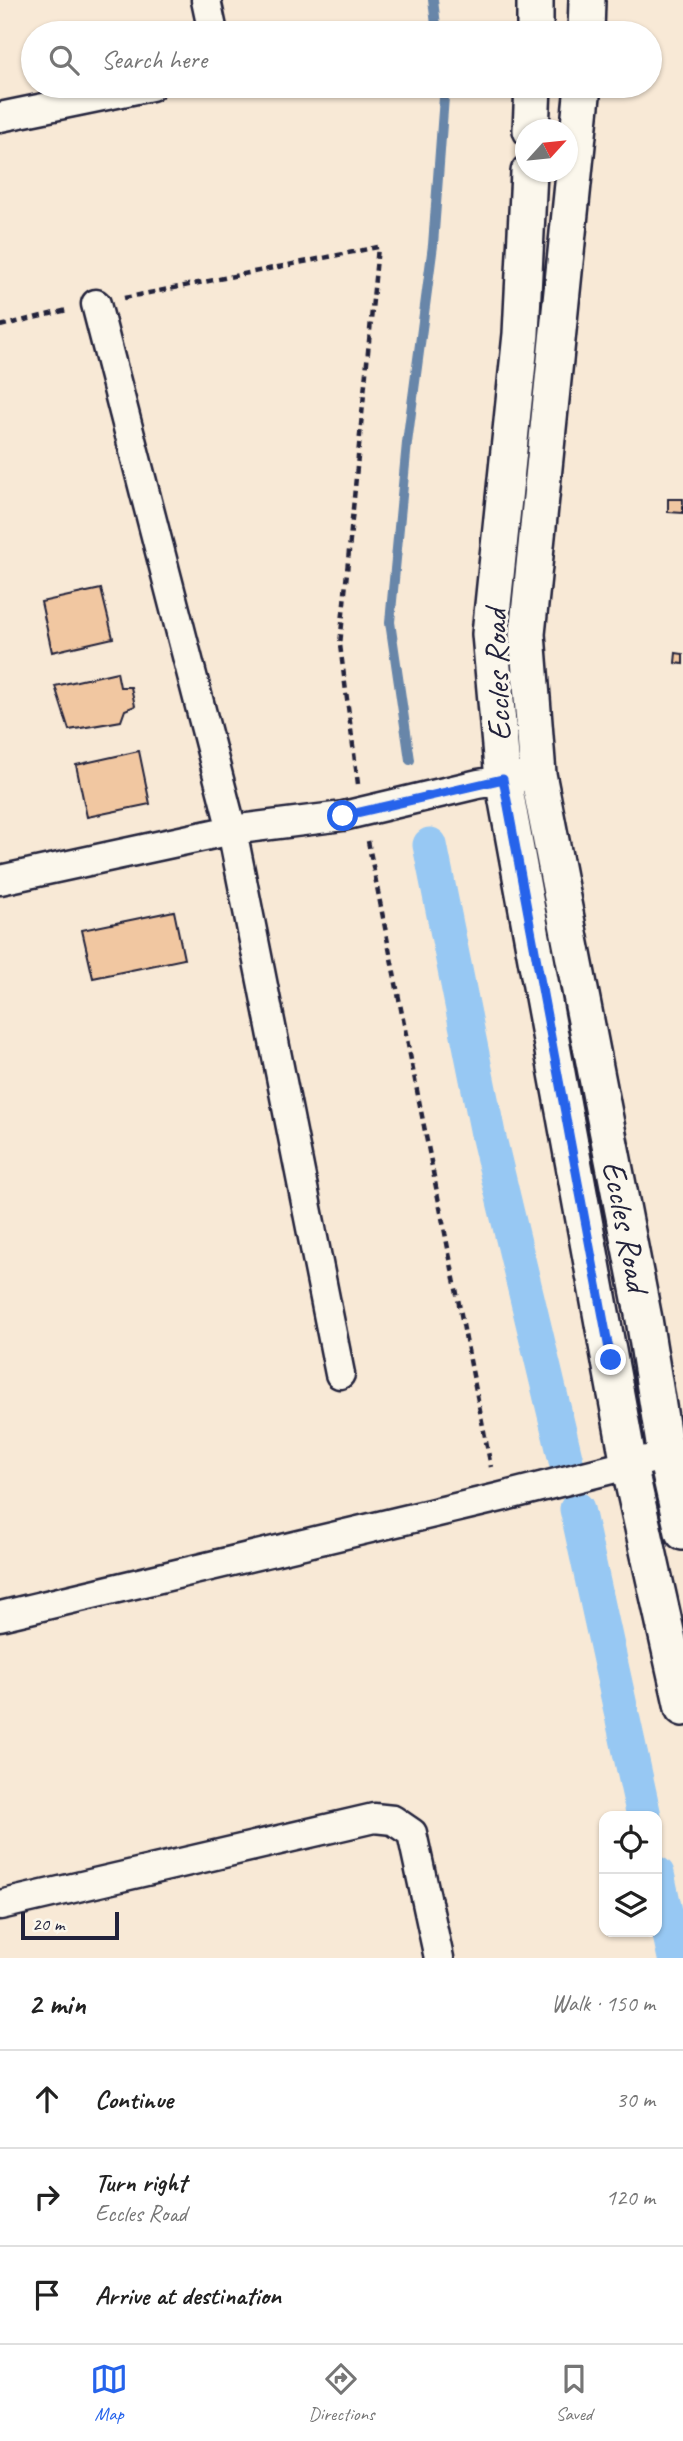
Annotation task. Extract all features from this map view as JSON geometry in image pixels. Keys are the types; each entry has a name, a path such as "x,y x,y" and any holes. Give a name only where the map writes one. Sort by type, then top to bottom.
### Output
{"street":[{"path":"206,0 210,21"},
{"path":"535,0 536,21"},
{"path":"586,21 587,0"},
{"path":"0,117 93,98"},
{"path":"532,98 532,119"},
{"name":"Eccles Road","path":"582,98 527,634 537,774 644,1319 675,1453 683,1532"},
{"name":"Eccles Road","path":"529,182 521,334 490,634 503,779 629,1465 683,1708"},
{"path":"96,304 232,830 340,1374"},
{"path":"0,880 232,830 343,816 503,779 537,774"},
{"path":"0,1616 675,1453"},
{"path":"0,1905 374,1818 393,1820 412,1833 439,1958"}],"path":[{"path":"0,326 378,247 340,645 362,812 497,1498"}],"building":[{"path":"668,499 683,499 683,513 668,512"},
{"path":"101,589 113,638 52,652 41,602"},
{"path":"676,653 683,654 683,664 675,663"},
{"path":"117,672 120,687 131,687 135,706 125,710 121,721 69,730 55,686"},
{"path":"139,751 150,804 87,817 76,765"},
{"path":"174,911 184,959 93,978 82,930"}],"waterway":[{"path":"433,0 436,21"},
{"path":"410,760 390,622 407,443 433,245 444,98"},
{"path":"430,845 488,1134 567,1465"},
{"path":"577,1509 643,1811"},
{"path":"662,1897 675,1958"}],"route":[{"path":"343,816 503,779 611,1360"}]}
